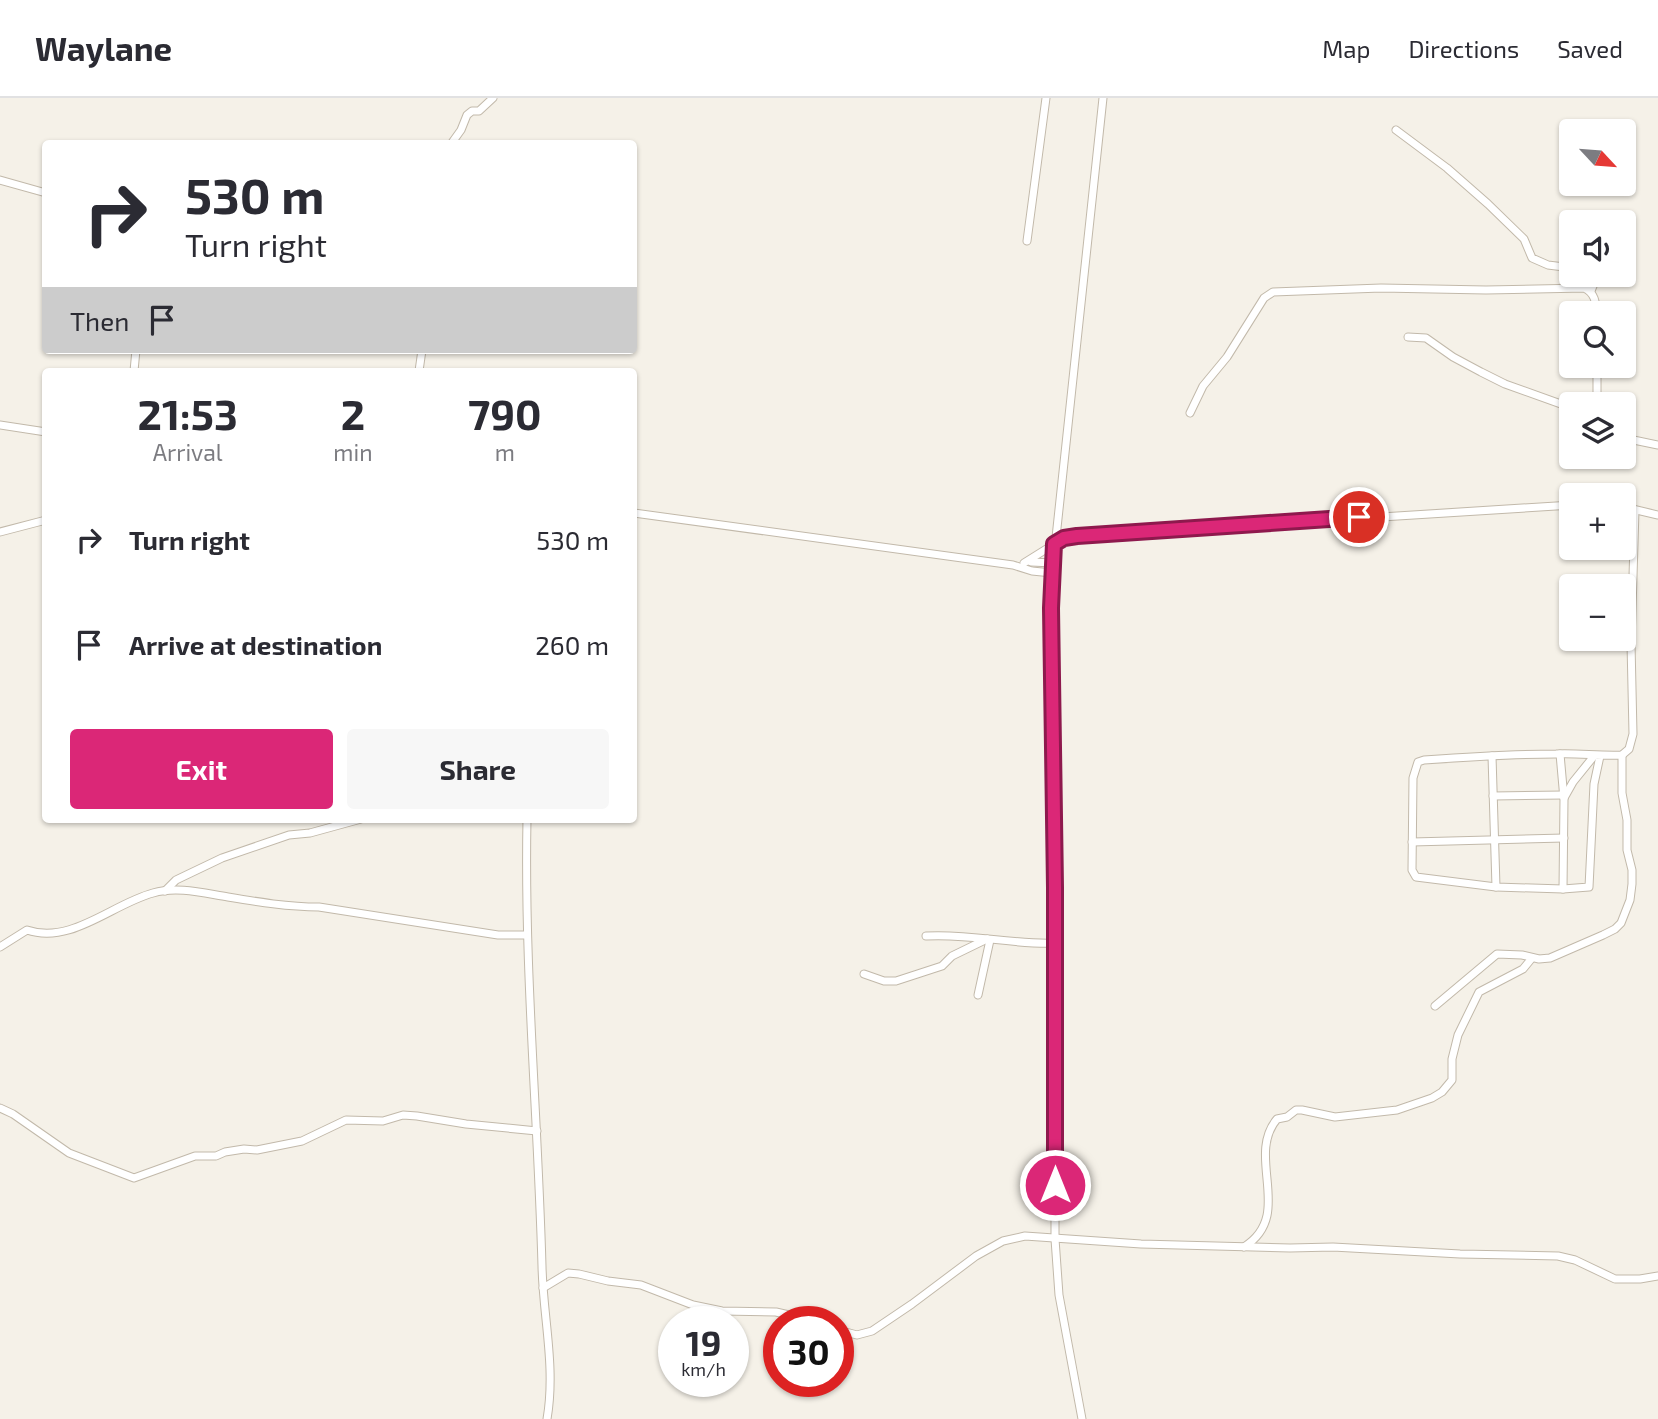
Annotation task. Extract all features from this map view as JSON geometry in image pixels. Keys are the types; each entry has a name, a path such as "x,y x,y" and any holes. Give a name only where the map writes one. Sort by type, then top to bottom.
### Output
{"street":[{"path":"454,140 467,115 479,111 494,98"},
{"path":"1027,241 1046,98"},
{"path":"1082,1419 1059,1295 1055,1239 1051,584 1103,98"},
{"path":"1396,130 1447,168 1488,204 1524,239 1532,258 1559,266"},
{"path":"0,180 42,192"},
{"path":"1190,413 1203,386 1227,357 1264,298 1273,292 1381,288 1486,290 1574,287 1591,291 1595,301"},
{"path":"1591,291 1593,287"},
{"path":"1408,337 1426,338 1453,357 1505,384 1559,403"},
{"path":"0,425 42,431"},
{"path":"1636,440 1658,445"},
{"path":"1024,563 1064,538 1077,536 1559,506"},
{"path":"1636,510 1658,516"},
{"path":"637,513 1013,565 1052,573"},
{"path":"0,532 42,521"},
{"path":"1597,756 1589,887 1496,887 1416,877 1412,870 1413,778 1418,762 1492,756 1622,755 1629,749 1633,734 1633,560"},
{"path":"1013,565 1053,563"},
{"path":"1032,571 1051,584"},
{"path":"1560,754 1564,797 1563,889"},
{"path":"1435,1006 1497,954 1550,958 1615,929 1625,914 1632,884 1622,793 1622,755"},
{"path":"1492,756 1496,887"},
{"path":"1564,797 1573,782 1597,756"},
{"path":"1493,796 1564,797"},
{"path":"165,891 176,880 222,858 289,835 310,833 346,823"},
{"path":"527,823 527,935 542,1288 552,1382 547,1419"},
{"path":"1412,842 1564,838"},
{"path":"0,947 27,930 49,935 63,932 141,897 165,891 192,891 264,903 319,907 498,935 527,935"},
{"path":"926,936 958,935 1024,944 1055,943"},
{"path":"864,974 884,981 896,981 935,970 953,956 988,939"},
{"path":"978,995 988,939"},
{"path":"1244,1247 1259,1236 1269,1216 1267,1137 1277,1119 1287,1117 1296,1110 1335,1116 1382,1113 1432,1098 1442,1092 1452,1080 1452,1059 1458,1035 1479,992 1523,969 1532,958"},
{"path":"0,1108 24,1121 69,1153 134,1178 195,1156 216,1156 225,1152 257,1150 302,1141 346,1120 390,1121 402,1115 537,1131"},
{"path":"854,1334 872,1331 976,1256 1003,1241 1025,1236 1141,1244 1333,1247 1558,1256 1574,1260 1615,1279 1658,1276"},
{"path":"542,1288 568,1273 579,1274 641,1285 693,1305 722,1311 763,1312"}],"route":[{"path":"1055,1185 1055,887 1051,678 1051,584 1054,544 1064,538 1077,536 1359,517"}]}
